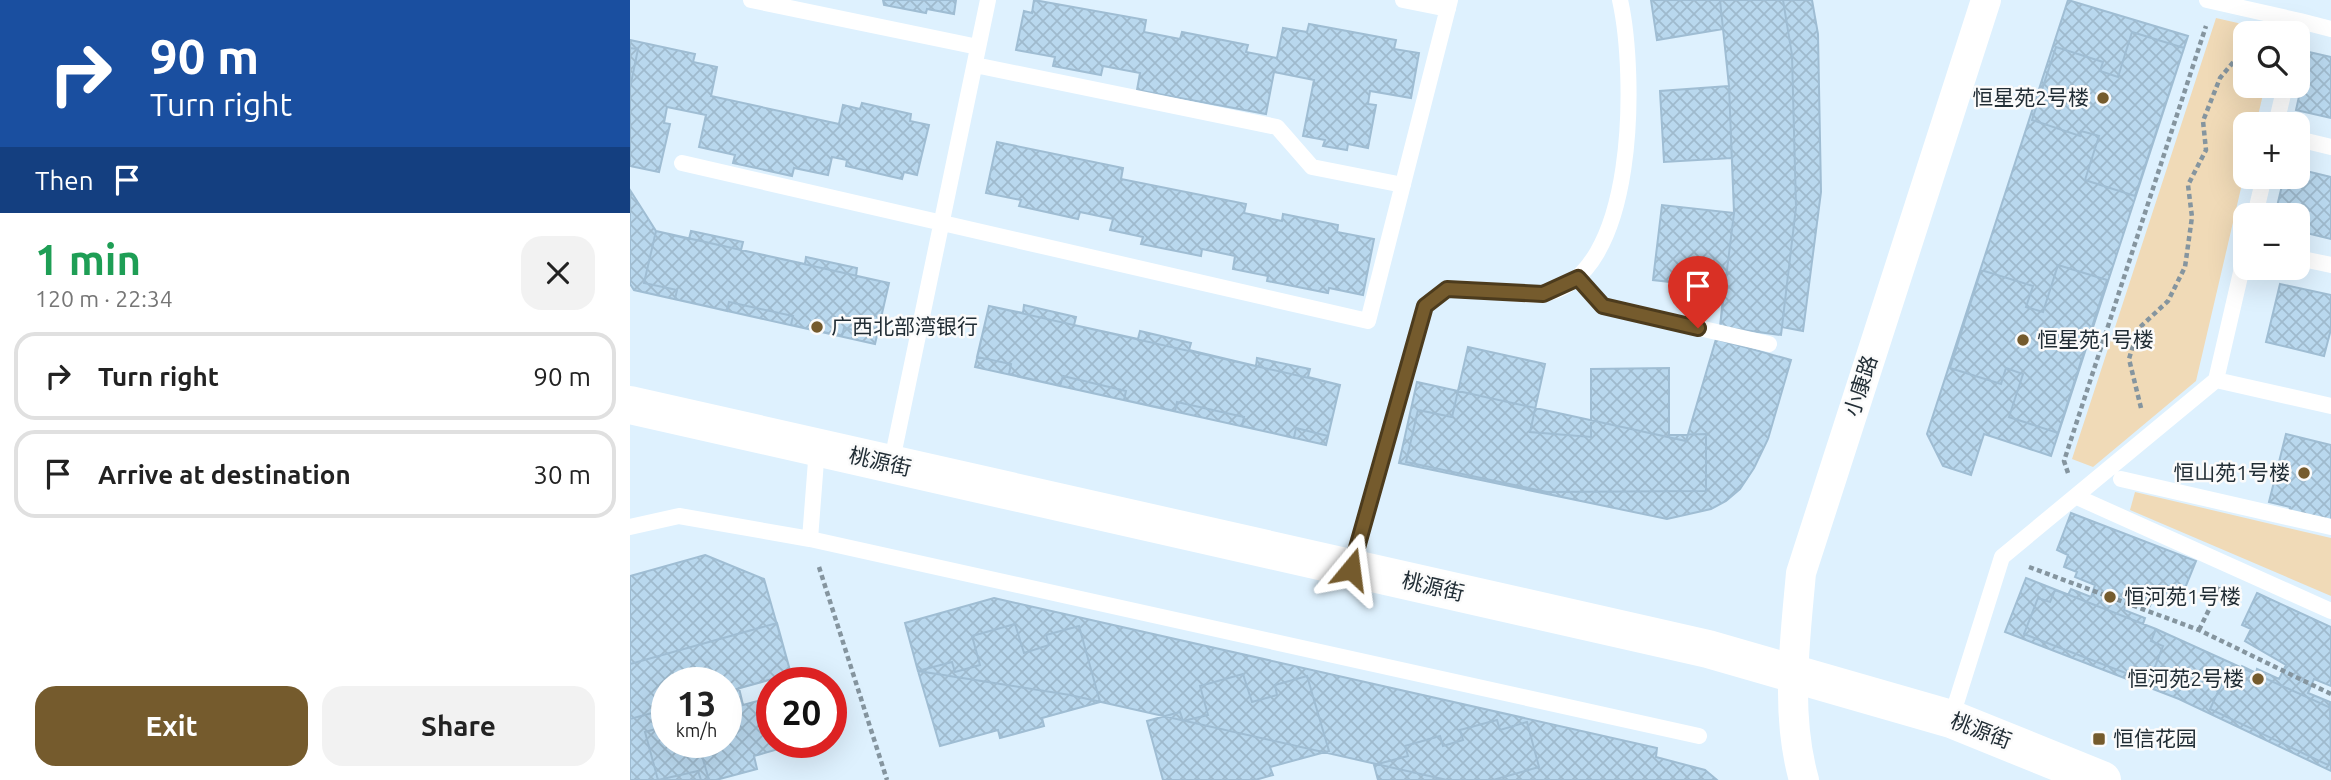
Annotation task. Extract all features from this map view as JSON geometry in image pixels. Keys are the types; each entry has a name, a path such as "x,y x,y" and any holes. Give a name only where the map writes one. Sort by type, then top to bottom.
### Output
{"main road":[{"name":"桃源街","path":"630,405 1708,649 1793,671 1951,719 2102,780"}],"street":[{"name":"小康路","path":"1804,780 1798,760 1793,671 1801,573 1986,0"}],"lane":[{"path":"751,0 978,47"},
{"path":"891,465 988,0"},
{"path":"682,163 1368,321 1449,5 1403,0"},
{"path":"1351,569 1425,306 1447,289 1543,294 1578,278 1597,255 1620,193 1629,119 1620,0"},
{"path":"2210,1 2278,21"},
{"path":"2310,28 2331,29"},
{"path":"975,65 1277,127 1312,167 1403,185"},
{"path":"2310,142 2331,147"},
{"path":"2310,261 2331,265"},
{"path":"1578,278 1603,306 1769,344"},
{"path":"1951,719 2002,557 2216,380 2239,280"},
{"path":"2216,380 2331,406"},
{"path":"810,539 817,448"},
{"path":"2121,479 2331,527"},
{"path":"2077,497 2331,611"},
{"path":"630,527 679,516 810,539 1699,736"}],"path":[{"path":"2077,497 2064,461 2210,1"},
{"path":"2144,441 2140,394 2129,359 2138,329 2168,301 2185,267 2192,217 2188,186 2206,150 2203,121 2220,78 2233,62"},
{"path":"810,539 887,780"},
{"path":"2002,557 2199,631 2331,694"},
{"path":"2199,631 2230,566"}],"shaded area":[{"path":"2216,18 2233,22 2233,98 2262,98 2259,112 2233,112 2233,189 2241,189 2238,203 2233,203 2233,222 2196,381 2093,467 2072,459"},
{"path":"2135,492 2331,538 2331,596 2130,510"}],"building":[{"path":"883,0 956,0 954,14 927,9 926,13 884,5"},
{"path":"1034,0 1146,20 1144,32 1180,39 1182,32 1248,45 1246,52 1277,58 1283,28 1307,32 1309,24 1396,40 1394,49 1419,53 1411,98 1370,91 1368,104 1376,105 1368,148 1348,144 1347,150 1323,146 1325,140 1303,136 1314,80 1274,72 1266,114 1137,90 1140,73 1103,66 1101,75 1053,66 1055,57 1016,50 1024,11 1032,13"},
{"path":"1651,0 1783,0 1792,55 1796,207 1781,335 1720,327 1724,288 1653,280 1662,205 1734,213 1732,158 1664,162 1660,91 1729,86 1723,29 1657,40"},
{"path":"1720,0 1812,0 1818,34 1821,192 1803,331 1782,327 1781,335 1720,327 1734,213 1729,86"},
{"path":"2068,0 2188,36 2051,456 1984,434 1971,475 1943,466 1927,434"},
{"name":"恒星苑2号楼","path":"2132,32 2184,48 2135,196 2085,180 2099,136 2081,131 2080,136 2032,120 2056,47 2103,62 2100,71 2118,77"},
{"path":"630,40 695,54 693,62 717,67 711,96 839,124 843,105 860,109 862,103 911,114 910,121 929,125 917,175 904,172 902,179 846,166 847,160 832,157 828,175 794,168 792,176 733,163 735,155 699,147 706,115 667,107 664,123 670,124 659,172 630,166"},
{"path":"630,48 638,49 630,88"},
{"path":"2310,52 2331,57 2331,118 2296,110 2299,98 2310,98"},
{"path":"997,142 1123,168 1121,179 1246,204 1244,213 1282,221 1283,214 1338,225 1337,232 1374,239 1363,295 1329,288 1328,293 1267,281 1268,276 1233,269 1235,256 1202,249 1201,256 1141,244 1143,237 1110,230 1113,219 1080,212 1078,219 1019,206 1021,200 986,193"},
{"path":"2310,172 2331,177 2331,239 2310,234 2310,203 2278,203 2281,189 2310,189"},
{"path":"630,190 656,231 889,283 875,344 634,290 630,284"},
{"path":"656,231 689,239 691,231 743,242 741,250 805,264 806,257 857,268 856,276 889,283 877,335 844,328 842,336 791,325 793,316 729,302 727,311 675,299 677,290 644,283"},
{"name":"恒星苑1号楼","path":"2058,265 2107,280 2058,433 2009,417 2023,374 2006,368 2001,384 1950,368 1981,270 2033,286 2026,307 2043,312"},
{"path":"2280,284 2331,295 2331,329 2324,356 2266,342"},
{"path":"1024,305 1076,317 1074,325 1138,339 1140,331 1191,343 1189,350 1256,366 1257,358 1310,369 1308,377 1340,385 1328,436 1296,428 1294,438 1242,426 1244,417 1177,402 1175,411 1124,400 1126,391 1063,376 1060,386 1009,374 1011,364 977,357 989,306 1023,313"},
{"path":"989,306 1340,385 1326,445 975,367"},
{"path":"1716,339 1791,360 1768,439 1754,468 1740,489 1711,509 1667,519 1399,463 1417,382 1686,441"},
{"path":"1468,347 1545,364 1530,432 1591,437 1591,369 1669,368 1669,435 1706,434 1706,491 1547,492 1406,462 1418,410 1452,417"},
{"name":"恒山苑1号楼","path":"2286,434 2331,445 2331,523 2289,513 2290,507 2269,502"},
{"name":"恒河苑1号楼","path":"2071,513 2196,561 2181,598 2170,594 2165,606 2152,601 2150,606 2128,597 2124,610 2145,618 2143,624 2156,629 2151,641 2163,646 2149,682 2024,634 2038,598 2050,602 2055,590 2068,595 2071,589 2091,597 2095,585 2075,577 2077,572 2064,567 2068,555 2057,550"},
{"path":"705,555 764,579 789,667 756,667 756,684 742,688 742,667 651,667 651,758 703,758 709,780 630,780 630,576"},
{"path":"2026,578 2156,629 2331,708 2331,771 2179,699 2005,632"},
{"name":"恒河苑2号楼","path":"2257,593 2331,627 2331,686 2314,679 2308,693 2330,702 2331,759 2328,765 2210,709 2226,675 2236,680 2242,666 2256,673 2257,669 2279,679 2286,665 2245,641 2251,629 2242,625"},
{"path":"994,598 1657,748 1656,757 1705,770 1717,780 1447,780 1070,695 918,671 905,623"},
{"path":"777,623 789,667 756,667 756,683 742,687 742,667 651,667 651,713 630,719 630,664"},
{"path":"1015,624 1024,653 1049,645 1046,635 1079,626 1100,702 1042,718 1044,726 1000,738 998,730 940,746 918,671 952,662 955,672 980,665 972,636"},
{"path":"1243,674 1252,702 1277,695 1275,685 1307,676 1329,751 1270,767 1273,775 1255,780 1163,780 1147,721 1180,712 1183,721 1208,715 1200,686"},
{"path":"742,701 743,705 756,701 754,756 757,769 716,780 701,780 698,771 658,780 652,758 742,758"},
{"path":"1497,720 1500,730 1527,722 1539,767 1493,780 1378,780 1374,765 1408,756 1405,746 1440,736 1443,746 1463,740 1460,730"},
{"path":"651,730 651,754 645,732"}],"place":[{"name":"恒星苑2号楼","path":"2103,98"},
{"name":"广西北部湾银行","path":"817,327"},
{"name":"恒星苑1号楼","path":"2023,340"},
{"name":"恒山苑1号楼","path":"2304,473"},
{"name":"恒河苑1号楼","path":"2110,597"},
{"name":"恒河苑2号楼","path":"2258,679"},
{"name":"恒信花园","path":"2099,739"}],"route":[{"path":"1351,569 1425,306 1447,289 1543,294 1578,278 1603,306 1698,328"}]}
